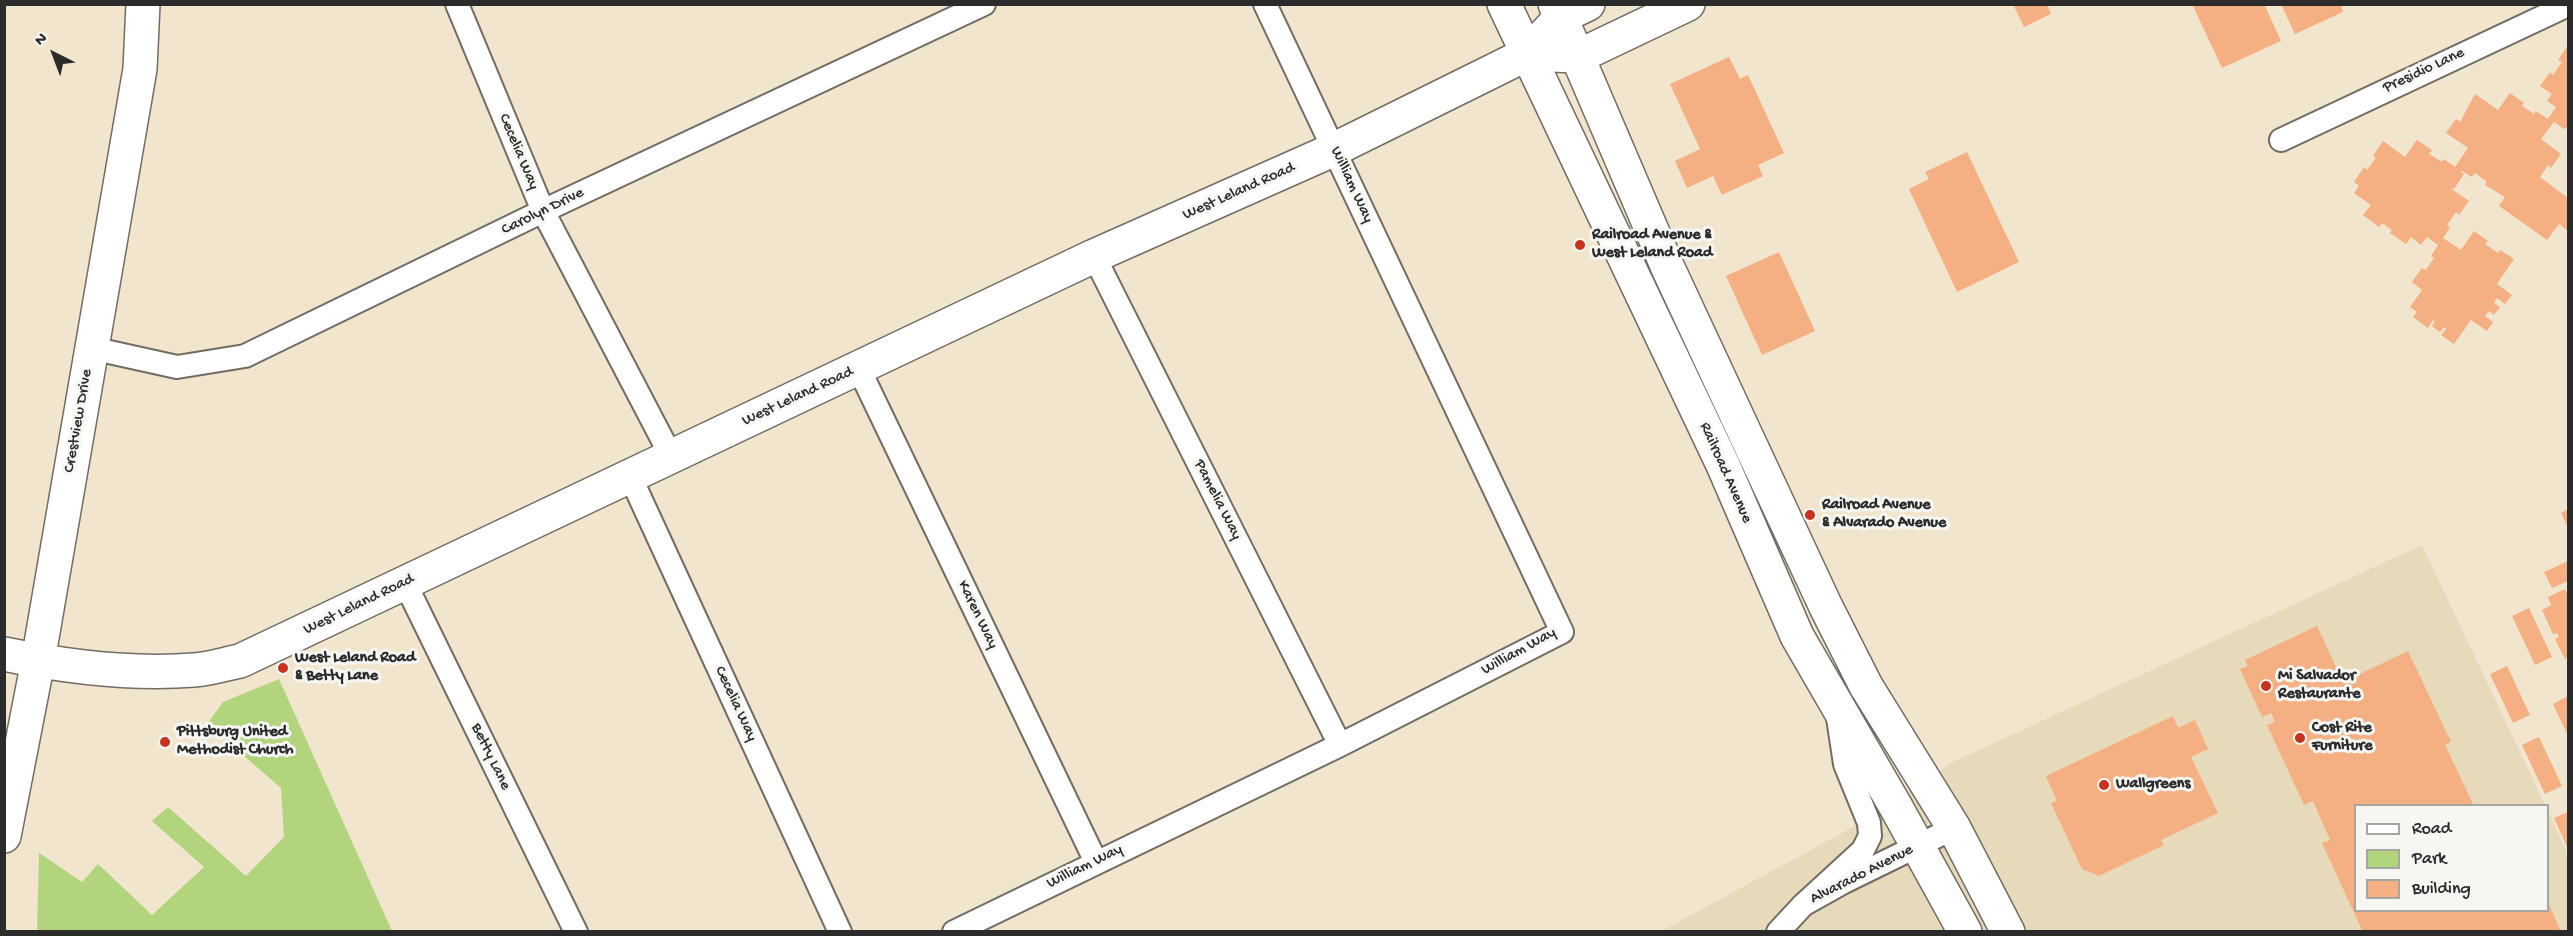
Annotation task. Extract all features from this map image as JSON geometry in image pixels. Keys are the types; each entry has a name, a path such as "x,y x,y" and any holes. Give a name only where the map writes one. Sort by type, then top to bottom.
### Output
{"main road":[{"name":"Crestview Drive","path":"4,836 38,661 140,69 142,4"},
{"name":"Railroad Avenue","path":"1504,4 1723,465 1797,636 1965,932"},
{"path":"1527,54 1579,56 1688,4"},
{"name":"West Leland Road","path":"4,654 120,672 197,670 240,661 1094,256 1335,149 1527,54 1568,9"},
{"name":"Railroad Avenue","path":"1568,9 1579,56 1668,268 1826,607 1881,712 1954,828 2008,932"}],"street":[{"name":"Cecelia Way","path":"457,4 543,211 671,456"},
{"name":"Carolyn Drive","path":"91,348 177,367 245,356 543,211 984,4"},
{"name":"William Way","path":"954,932 1340,744 1562,632 1265,4"},
{"name":"Presidio Lane","path":"2281,140 2568,5"},
{"name":"Pamelia Way","path":"1094,256 1340,744"},
{"name":"Karen Way","path":"859,369 1096,862"},
{"name":"Cecelia Way","path":"630,476 840,932"},
{"name":"Betty Lane","path":"405,583 576,932"},
{"path":"1803,905 1863,850 1870,836 1869,823 1845,764 1836,704"},
{"name":"Alvarado Avenue","path":"1778,932 1803,905 1844,882 1954,828"}],"shaded area":[{"path":"2422,545 2545,804 2354,804 2354,912 2549,912 2549,813 2568,855 2568,931 1660,932 1855,826 1953,762"}],"green space":[{"path":"279,679 392,931 37,931 39,853 82,882 98,864 152,915 204,867 152,821 168,807 246,876 284,837 281,788 207,724 223,702"}],"building":[{"path":"2013,4 2047,4 2051,14 2024,27"},
{"path":"2192,4 2264,4 2281,41 2222,68"},
{"path":"2281,4 2340,4 2343,12 2295,34"},
{"path":"2568,45 2568,127 2564,129 2554,122 2541,139 2561,154 2551,168 2548,165 2540,177 2568,198 2568,231 2559,224 2547,240 2499,206 2505,197 2485,185 2487,182 2475,173 2472,177 2462,171 2464,174 2454,189 2450,188 2469,201 2459,215 2456,212 2447,225 2450,228 2443,238 2461,250 2474,231 2488,241 2485,244 2498,253 2500,250 2514,259 2497,284 2512,295 2505,304 2497,298 2494,303 2500,307 2494,315 2489,311 2485,316 2493,322 2487,331 2471,320 2454,344 2441,335 2446,329 2444,327 2440,332 2432,326 2435,321 2433,320 2428,328 2413,317 2417,312 2410,307 2422,290 2412,282 2422,268 2426,270 2434,258 2431,256 2438,245 2427,237 2421,245 2411,237 2406,244 2390,233 2392,230 2382,223 2379,227 2363,215 2371,205 2354,193 2359,186 2354,182 2364,167 2367,170 2376,158 2373,156 2383,141 2405,157 2417,140 2432,150 2429,154 2442,162 2444,159 2455,167 2468,148 2446,133 2456,119 2460,122 2475,94 2498,110 2510,93 2524,103 2522,106 2548,119 2556,107 2547,101 2552,94 2540,86 2550,72 2553,75 2562,62 2558,60"},
{"path":"1729,57 1740,79 1748,75 1784,153 1758,165 1763,176 1722,195 1713,176 1687,188 1675,161 1700,149 1670,84"},
{"path":"1967,152 2019,262 1957,292 1909,189 1929,179 1925,172"},
{"path":"1779,252 1815,331 1762,355 1726,276"},
{"path":"2568,509 2568,528 2561,513"},
{"path":"2568,561 2568,581 2552,588 2544,572"},
{"path":"2565,589 2568,595 2568,658 2565,659 2555,639 2559,637 2557,633 2553,634 2542,610 2551,605 2548,597"},
{"path":"2529,608 2552,657 2535,665 2512,616"},
{"path":"2317,626 2343,682 2408,651 2451,742 2445,745 2473,804 2354,804 2354,912 2549,912 2549,904 2561,932 2363,932 2322,843 2330,840 2313,801 2304,805 2267,725 2275,722 2271,713 2262,717 2240,669 2248,666 2245,660"},
{"path":"2507,666 2530,715 2513,723 2490,674"},
{"path":"2568,696 2568,736 2553,704"},
{"path":"2173,716 2178,728 2195,720 2208,749 2191,757 2218,813 2161,840 2164,845 2099,876 2082,869 2051,803 2057,801 2046,776"},
{"path":"2539,737 2562,786 2545,794 2522,745"},
{"path":"2568,812 2568,849 2554,818"}],"place":[{"name":"Railroad Avenue & West Leland Road","path":"1580,245"},
{"name":"Railroad Avenue & Alvarado Avenue","path":"1810,515"},
{"name":"West Leland Road & Betty Lane","path":"283,668"},
{"name":"Mi Salvador Restaurante","path":"2266,686"},
{"name":"Cost Rite Furniture","path":"2300,738"},
{"name":"Pittsburg United Methodist Church","path":"165,742"},
{"name":"Wallgreens","path":"2104,785"}]}
